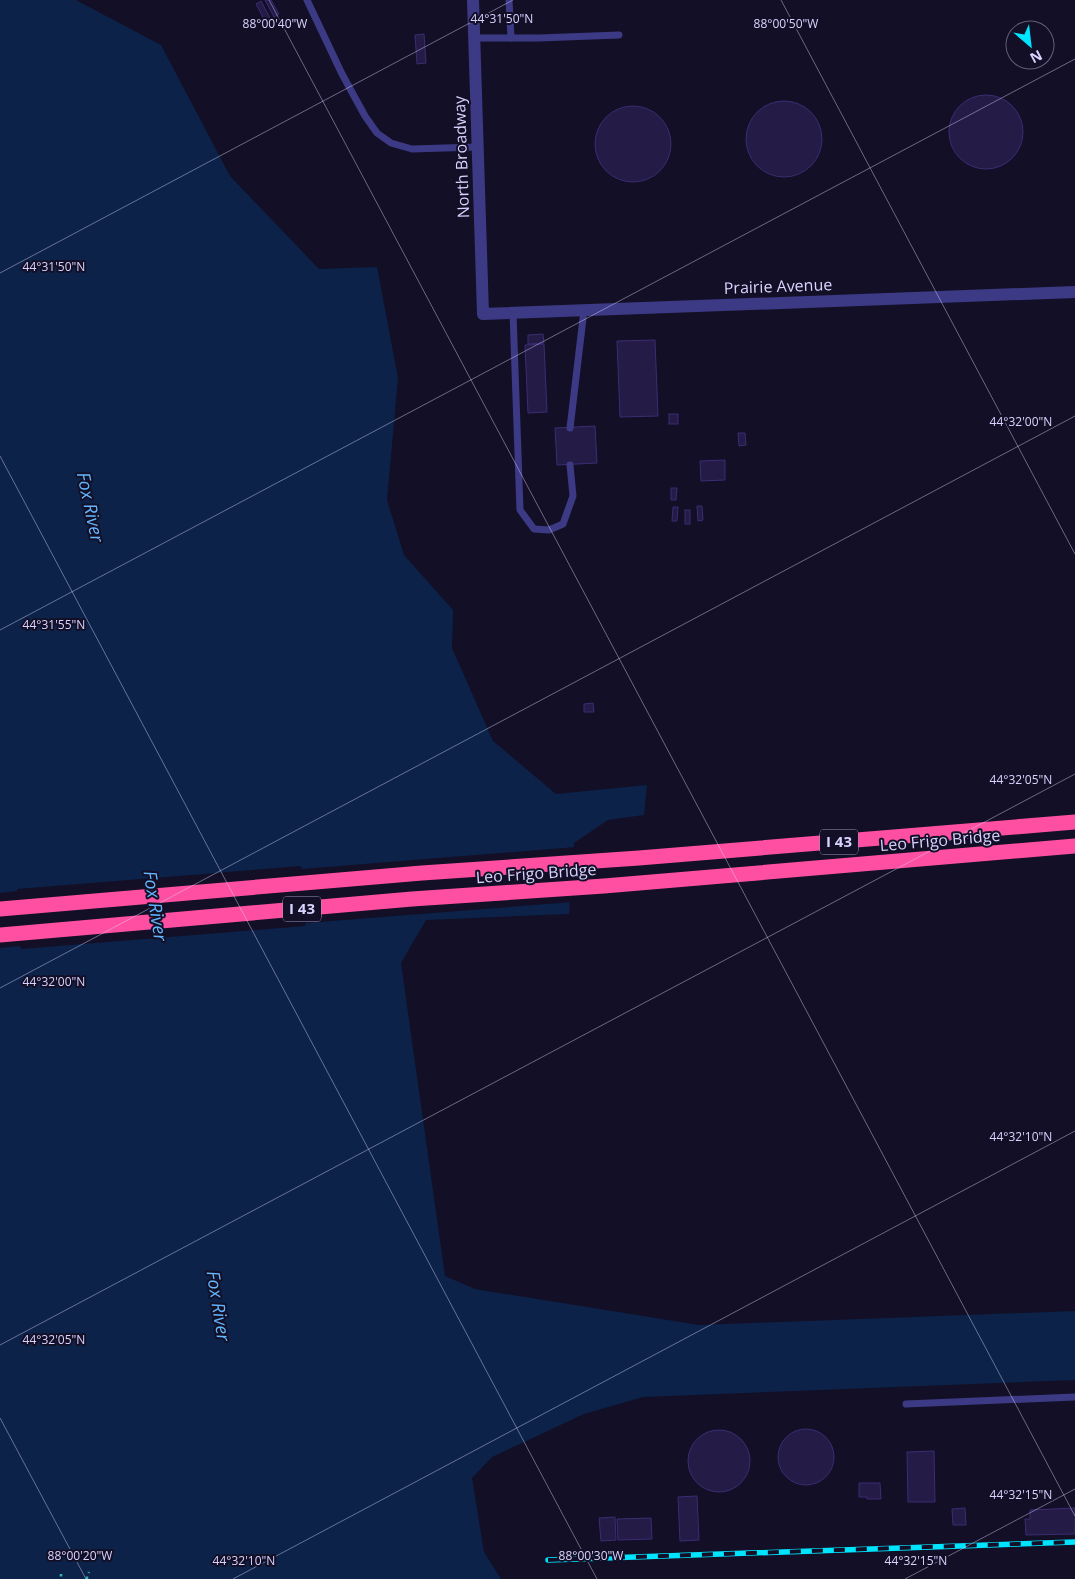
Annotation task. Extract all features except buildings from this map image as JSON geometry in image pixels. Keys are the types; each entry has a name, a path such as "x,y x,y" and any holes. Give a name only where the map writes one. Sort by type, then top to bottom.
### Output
{"highway":[{"name":"I 43","path":"0,909 422,873 648,857 1075,822"},
{"name":"Leo Frigo Bridge","path":"0,935 412,899 567,889 1075,846"}],"street":[{"name":"North Broadway","path":"473,0 483,314"},
{"name":"Prairie Avenue","path":"483,314 1075,292"}],"lane":[{"path":"307,0 342,74 365,116 377,133 391,143 412,149 477,147"},
{"path":"509,0 511,38"},
{"path":"474,38 619,35"},
{"path":"570,428 584,310"},
{"path":"513,313 520,510 534,529 549,530 563,524 573,496 570,464"},
{"path":"906,1404 1075,1397"}],"path":[{"path":"87,1579 89,1572"},
{"path":"61,1574 61,1579"}],"water":[{"name":"Fox River","path":"0,0 76,0 161,45 230,176 319,269 377,267 398,378 387,500 404,555 453,610 452,648 493,741 556,794 647,785 644,815 608,820 574,843 569,914 426,920 401,963 445,1276 475,1289 699,1325 1075,1311 1075,1380 643,1397 584,1414 492,1457 472,1478 484,1552 501,1579 0,1579"}],"pier":[{"path":"576,847 573,902 306,923 305,926 21,949 20,946 0,948 0,893 17,891 17,889 301,866 302,869"}],"railway":[{"path":"548,1560 1075,1542"}]}
